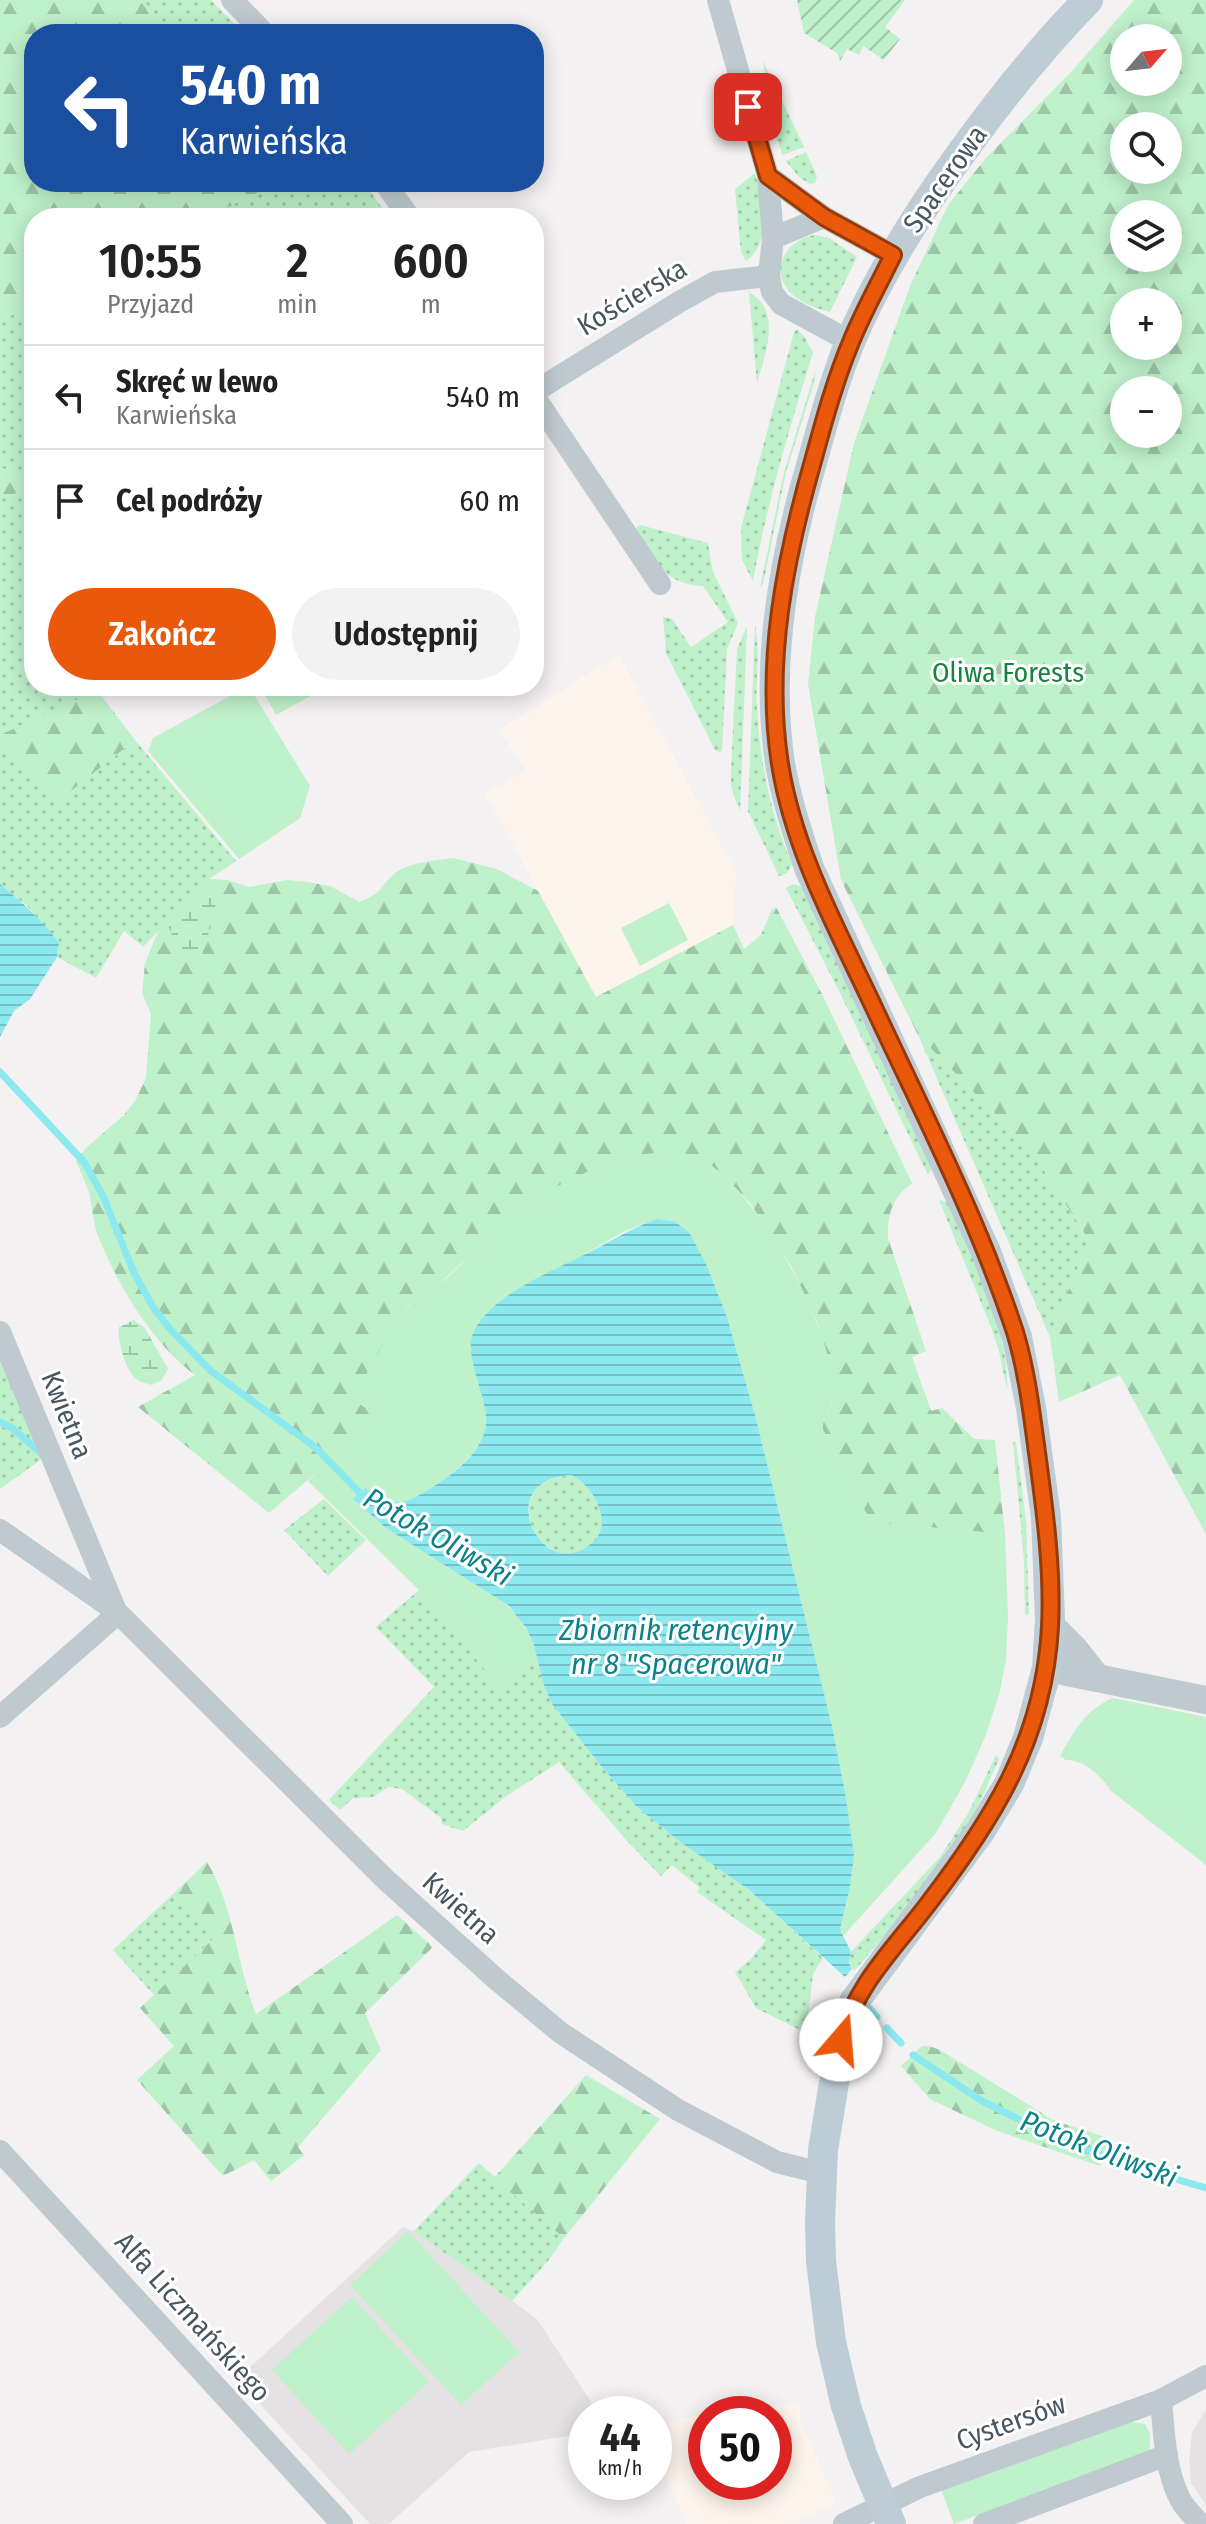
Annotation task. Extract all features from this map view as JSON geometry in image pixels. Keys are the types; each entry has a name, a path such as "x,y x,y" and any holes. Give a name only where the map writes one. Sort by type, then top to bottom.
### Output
{"main road":[{"name":"Spacerowa","path":"887,2515 846,2406 831,2342 821,2261 821,2173 841,2040 854,2002 865,1984 965,1853 1009,1784 1034,1720 1047,1668 1050,1625 1046,1517 1031,1408 1017,1337 986,1252 953,1177 809,868 788,802 775,714 778,615 795,523 825,416 851,342 893,255 925,202 1008,90 1088,0"}],"street":[{"path":"232,0 255,24"},
{"path":"718,0 768,176 773,238 769,276 772,292 781,304 851,342"},
{"path":"768,176 824,217 893,255"},
{"path":"773,238 824,217"},
{"name":"Kościerska","path":"544,388 715,282 769,276"},
{"name":"Kościerska","path":"544,409 660,584"},
{"name":"Kwietna","path":"0,1332 116,1611"},
{"name":"Kwietna","path":"0,1530 116,1611 385,1879 561,2033 678,2110 777,2162 821,2173"},
{"path":"0,1717 108,1622 116,1611"},
{"path":"1050,1625 1097,1678"},
{"path":"1047,1668 1206,1700"},
{"name":"Alfa Liczmańskiego","path":"0,2151 342,2524"},
{"name":"Cystersów","path":"844,2524 887,2515 920,2487 1161,2400 1206,2376"},
{"path":"1161,2400 1174,2486 1182,2503 1200,2524"},
{"path":"984,2524 1167,2455"}],"shaded area":[{"path":"619,654 736,873 733,925 596,997 485,793 525,769 499,730"},
{"path":"403,2227 414,2231 537,2319 587,2396 568,2396 568,2436 469,2452 389,2524 370,2524 237,2379"},
{"path":"799,2403 801,2423 836,2502 790,2524 687,2524 672,2491 672,2421 688,2418 688,2500 792,2500 792,2404"},
{"path":"1206,2409 1206,2505 1191,2483 1189,2459 1192,2433"}],"green space":[{"path":"0,0 139,0 161,24 24,24 24,192 259,192 226,208 24,208 24,309 0,321"},
{"path":"139,0 211,0 234,24 161,24"},
{"path":"797,0 905,0 885,27 900,39 884,60 863,46 859,55 847,49 840,61 837,53 804,33"},
{"name":"Oliwa Forests","path":"1134,0 1206,0 1206,1534 1120,1375 1059,1402 1050,1337 1089,1240 1032,1152 918,1035 841,880 808,684 815,617 854,443 910,286 948,205 986,158 1072,71 1110,27 1110,96 1182,96 1182,24 1113,24"},
{"path":"763,61 804,147 783,155 774,133"},
{"path":"806,152 817,176 815,183 810,184 799,177 786,161"},
{"path":"755,173 763,208 763,232 755,253 746,261 741,252 735,189"},
{"path":"259,192 371,192 382,208 226,208"},
{"path":"815,235 829,238 857,257 830,312 811,306 790,292 780,270 791,247"},
{"path":"749,292 766,310 769,321 767,346 757,383"},
{"path":"24,309 24,478 0,467 0,321"},
{"path":"797,329 813,353 779,466 753,581 742,560 741,528"},
{"path":"816,369 786,472 760,588 784,472"},
{"path":"0,467 24,478 24,491 0,498"},
{"path":"24,491 24,696 85,696 0,735 0,498"},
{"path":"640,525 708,543 713,572 738,623 727,649 720,752 715,750 666,653 663,617 672,619 691,647 728,622 703,586 678,581 662,568 635,529"},
{"path":"747,626 740,812 731,787 731,770 737,649"},
{"path":"755,626 758,646 757,707 764,768 772,806 792,864 787,873 779,876 748,811"},
{"path":"84,696 102,696 135,740 57,802 0,740 0,735"},
{"path":"230,696 255,696 310,786 300,818 239,859 148,751 153,738"},
{"path":"266,696 310,696 276,715"},
{"path":"0,740 57,802 135,740 236,861 209,879 143,947 124,931 96,978 57,957 59,943 27,906 0,884"},
{"path":"453,858 497,869 538,891 596,997 733,925 744,949 761,935 772,909 776,907 824,998 912,1183 896,1200 890,1214 888,1238 926,1351 912,1357 931,1411 942,1408 974,1439 995,1440 1005,1534 891,1524 874,1521 866,1513 823,1430 822,1422 832,1403 818,1324 792,1268 750,1203 720,1172 694,1155 619,1160 571,1180 512,1215 437,1286 407,1306 353,1399 377,1415 337,1455 269,1513 138,1407 195,1375 150,1329 114,1272 97,1233 90,1195 76,1161 87,1147 123,1116 135,1101 146,1078 151,1014 142,993 145,963 160,927 209,879 227,880 249,887 287,880 308,882 330,886 359,902 376,893 405,867"},
{"path":"793,884 803,887 932,1168 928,1175 786,888"},
{"path":"209,891 216,898 215,912 199,964 192,964 182,960 168,925 200,892"},
{"path":"669,903 688,940 640,966 621,928"},
{"path":"918,1035 1032,1152 1089,1240 1050,1337"},
{"path":"672,1152 696,1156 718,1171 742,1195 765,1225 805,1295 830,1363 834,1390 823,1430 866,1513 874,1521 891,1524 1005,1534 1006,1660 986,1735 965,1782 936,1833 844,1935 840,1929 852,1871 845,1792 832,1726 755,1415 727,1317 689,1232 674,1221 656,1219 623,1232 583,1255 485,1410 484,1436 471,1455 435,1486 411,1500 391,1502 366,1488 353,1499 386,1528 495,1595 516,1615 539,1657 500,1688 419,1590 308,1481 376,1415 352,1399 405,1309 448,1277 514,1213 540,1196 589,1171 621,1160"},
{"path":"939,1200 952,1206 997,1321 1007,1368 1007,1389 991,1327"},
{"path":"134,1320 144,1327 168,1369 162,1380 152,1385 134,1377 122,1353 119,1327"},
{"path":"0,1349 46,1456 0,1489"},
{"path":"1013,1441 1016,1442 1026,1521 1029,1614 1025,1615 1024,1561"},
{"path":"571,1475 593,1495 602,1524 595,1541 576,1552 559,1552 544,1543 533,1529 529,1511 532,1495 546,1482"},
{"path":"324,1499 366,1540 328,1576 284,1530"},
{"path":"419,1590 500,1688 539,1657 544,1685 552,1704 637,1807 679,1841 739,1881 823,1958 813,1974 806,2033 756,2008 735,1972 749,1961 766,1940 697,1892 700,1888 672,1865 661,1876 559,1762 505,1797 463,1831 442,1824 441,1818 402,1789 389,1787 373,1797 353,1798 340,1810 329,1800 434,1687 376,1627"},
{"path":"1113,1698 1206,1717 1206,1865 1110,1790 1091,1769 1060,1756 1088,1715"},
{"path":"996,1755 999,1759 989,1782 958,1840 854,1971 849,1963 851,1952 940,1857 969,1812"},
{"path":"207,1862 223,1898 256,2014 397,1915 433,1947 365,2013 381,2050 298,2147 304,2155 271,2181 254,2160 223,2176 137,2080 174,2046 140,2008 213,1939 172,1895"},
{"path":"172,1895 213,1939 154,1995 113,1950"},
{"path":"922,2046 940,2050 1053,2120 1111,2139 1100,2166 995,2130 930,2099 901,2066"},
{"path":"586,2075 660,2119 564,2238 494,2178"},
{"path":"479,2163 564,2238 512,2301 414,2231"},
{"path":"408,2231 519,2352 461,2405 350,2285"},
{"path":"352,2297 429,2382 349,2454 272,2370"},
{"path":"1131,2422 1145,2424 1150,2434 1150,2448 1145,2453 954,2524 941,2489"}],"water":[{"path":"0,884 59,943 57,957 30,999 14,1011 0,1037"},
{"name":"Zbiornik retencyjny nr 8 \"Spacerowa\"","path":"656,1219 674,1221 689,1232 707,1266 727,1317 755,1415 832,1726 845,1792 854,1855 840,1929 851,1952 849,1963 852,1969 845,1977 748,1889 637,1807 552,1704 534,1645 526,1628 508,1605 386,1528 353,1499 366,1488 390,1501 403,1502 416,1497 460,1467 477,1447 486,1424 471,1349 471,1339 483,1317 507,1296 537,1278","holes":["571,1475 579,1480 598,1504 602,1524 600,1533 594,1541 575,1552 558,1552 543,1543 533,1528 528,1511 532,1494 546,1481"]}],"waterway":[{"name":"Potok Oliwski","path":"0,1072 84,1162 103,1196 134,1273 153,1307 170,1329 211,1371 315,1447 364,1497"},
{"path":"0,1422 12,1428 41,1453"},
{"name":"Potok Oliwski","path":"870,2009 877,2017"},
{"name":"Potok Oliwski","path":"887,2028 901,2043"},
{"name":"Potok Oliwski","path":"913,2055 982,2101 1061,2140 1124,2164 1206,2188"}],"route":[{"path":"748,107 768,176 824,217 893,255 851,342 825,416 791,538 778,615 775,714 780,763 788,802 809,868 953,1177 986,1252 1017,1337 1031,1408 1046,1517 1050,1619 1047,1668 1028,1738 1009,1784 981,1830 865,1984 854,2002 841,2040"}]}
